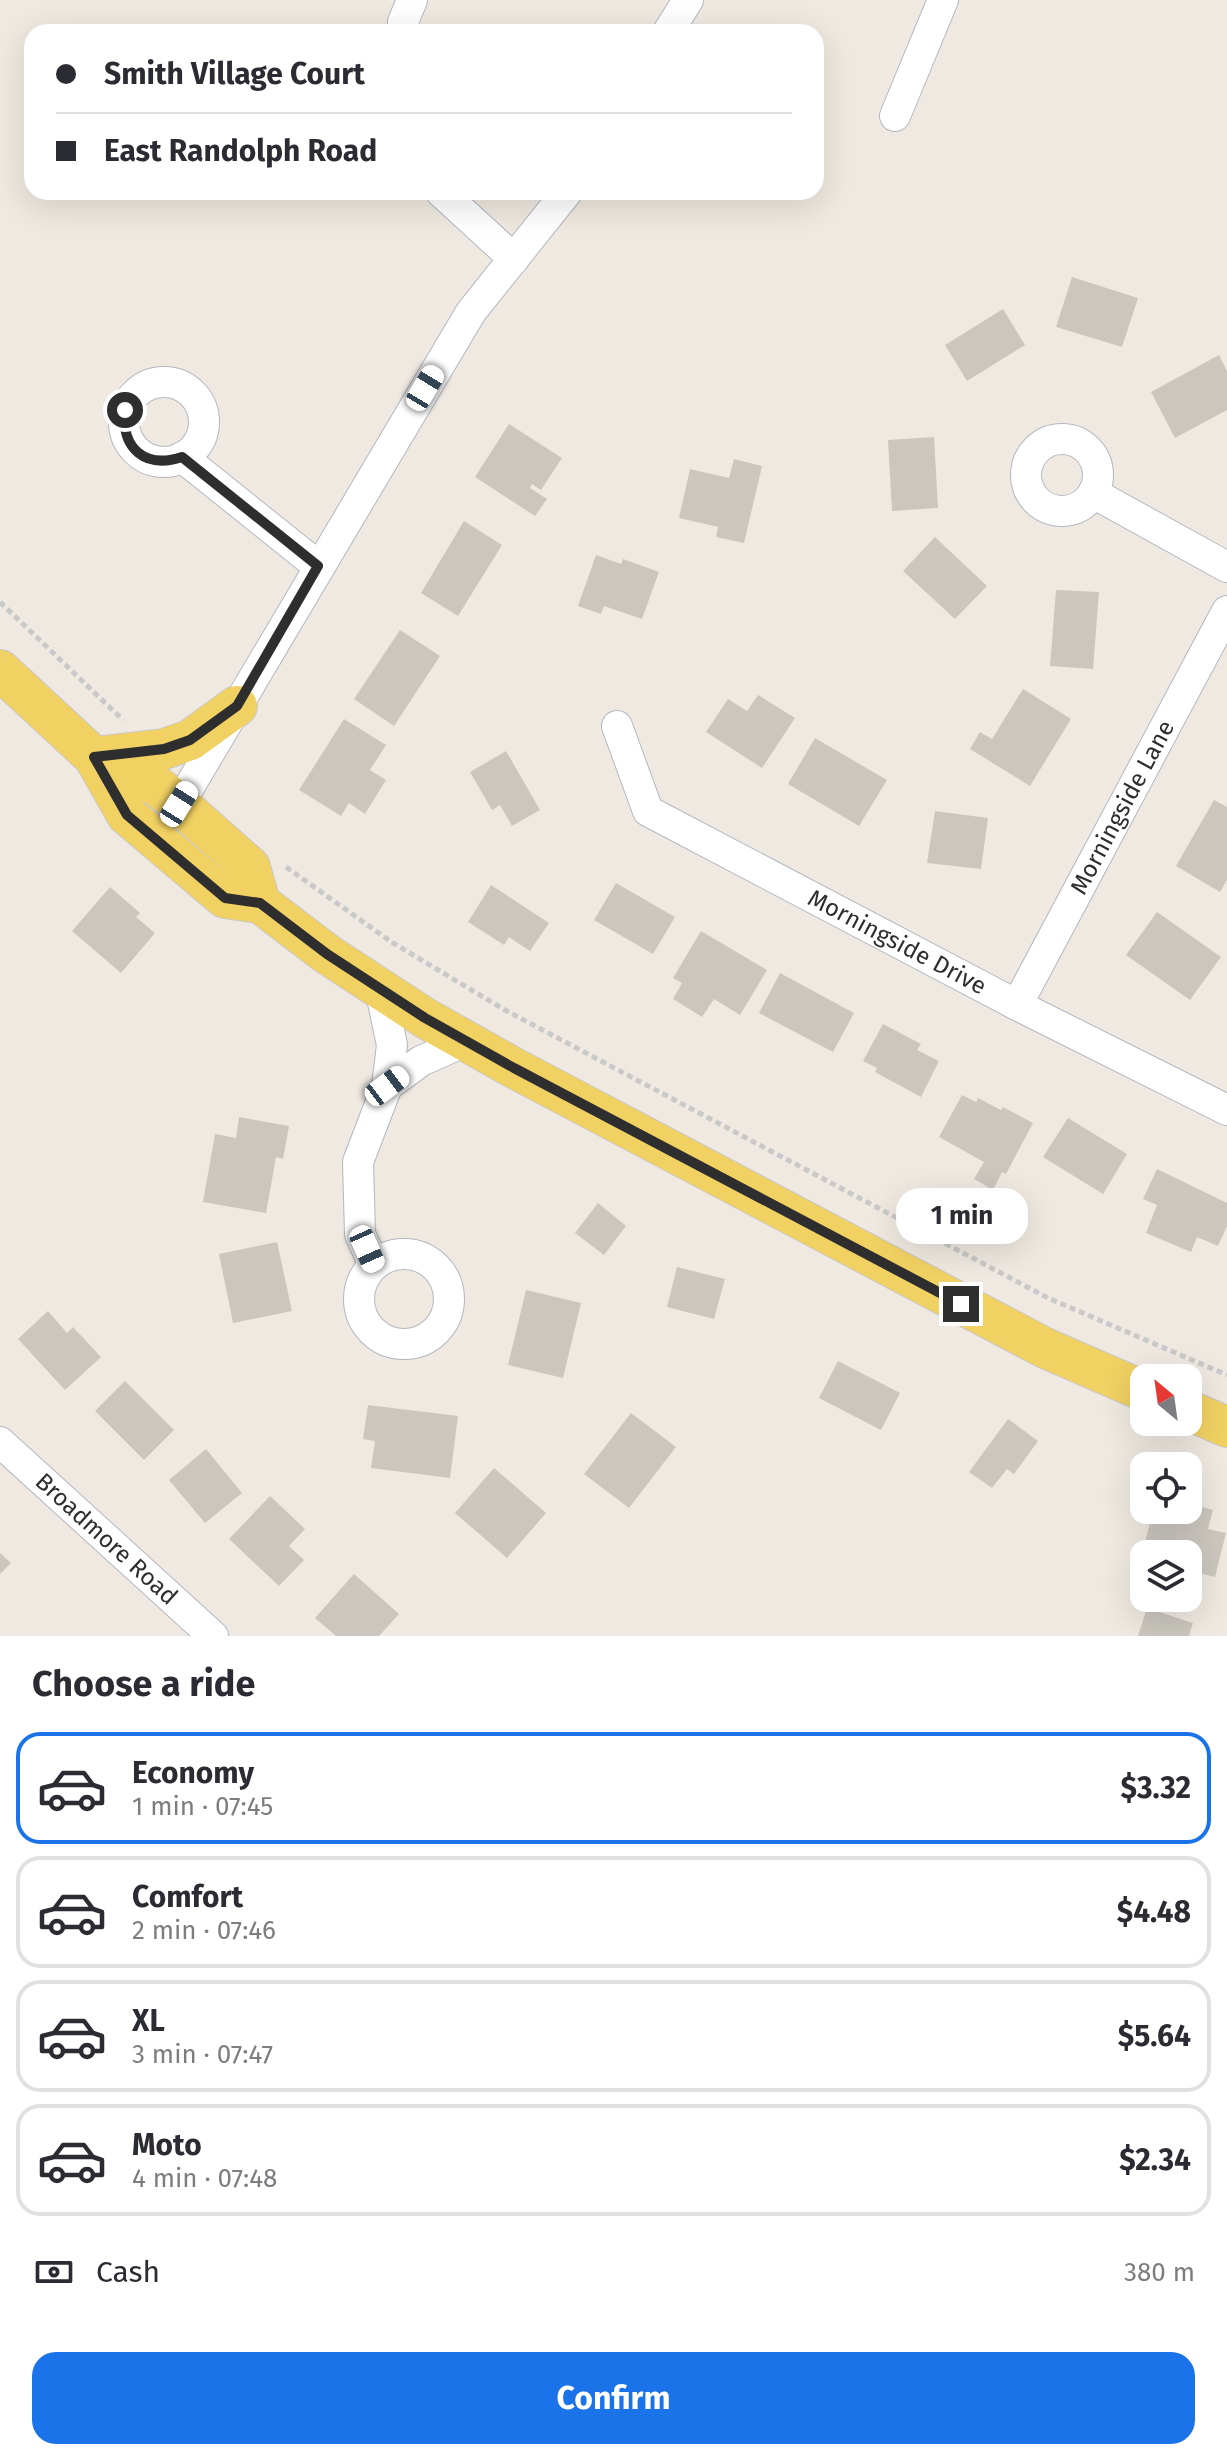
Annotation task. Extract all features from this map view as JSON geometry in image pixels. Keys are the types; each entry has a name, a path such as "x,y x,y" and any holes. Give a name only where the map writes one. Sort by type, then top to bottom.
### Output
{"main road":[{"path":"0,670 94,757 127,815 225,898 260,903 327,954 466,1041 1045,1348 1130,1385"},
{"path":"94,757 164,749 190,740 237,706"},
{"path":"94,757 157,786 179,804 250,867 260,903"},
{"path":"1202,1416 1227,1427"}],"street":[{"path":"403,24 412,0"},
{"path":"673,24 688,0"},
{"path":"895,116 943,0"},
{"path":"450,200 514,259"},
{"path":"179,804 471,312 561,200"},
{"path":"182,457 318,566"},
{"path":"1093,493 1227,567"},
{"name":"Morningside Lane","path":"1017,1005 1227,611"},
{"name":"Morningside Drive","path":"617,726 648,811 1017,1005 1227,1110"},
{"path":"374,1265 360,1234 358,1162 387,1086 392,1045 380,988"},
{"path":"387,1086 421,1061 466,1041"},
{"name":"Broadmore Road","path":"0,1442 205,1633"}],"path":[{"path":"0,602 123,720 139,732 151,736 164,749"},
{"path":"283,864 393,943 505,1010 1048,1298 1227,1375"}],"building":[{"path":"1072,277 1138,298 1122,347 1056,327"},
{"path":"1003,309 1025,345 967,381 945,345"},
{"path":"1219,355 1227,371 1227,410 1175,438 1151,392"},
{"path":"509,424 562,458 541,490 532,484 530,488 547,499 535,516 475,477"},
{"path":"934,437 938,508 892,511 888,440"},
{"path":"734,459 762,466 744,543 716,537 718,527 679,518 690,469 729,478"},
{"path":"464,521 502,545 458,616 421,593"},
{"path":"935,537 987,586 955,619 903,571"},
{"path":"596,555 621,564 623,559 659,572 642,619 604,606 601,614 578,606"},
{"path":"1056,590 1099,592 1093,669 1050,666"},
{"path":"400,630 440,656 394,726 354,699"},
{"path":"1023,689 1071,719 1030,786 970,749 980,732 992,739"},
{"path":"758,695 795,718 762,768 706,732 728,699 747,711"},
{"path":"344,719 386,745 370,770 386,780 365,814 349,803 341,816 299,790"},
{"path":"815,738 887,780 859,826 788,784"},
{"path":"506,751 540,810 512,826 500,805 492,810 470,772"},
{"path":"1214,800 1227,807 1227,880 1220,892 1176,866"},
{"path":"935,811 988,818 981,869 927,863"},
{"path":"616,883 675,917 653,954 594,920"},
{"path":"491,885 549,923 530,951 509,937 504,945 468,922"},
{"path":"110,887 140,913 136,917 155,933 121,973 72,931"},
{"path":"1157,912 1221,957 1190,1000 1126,955"},
{"path":"701,931 767,970 740,1015 714,999 702,1017 673,999 682,983 673,978"},
{"path":"780,973 854,1013 833,1052 759,1013"},
{"path":"883,1024 921,1044 917,1050 939,1061 921,1097 875,1072 877,1068 863,1061"},
{"path":"962,1095 976,1102 978,1098 1001,1110 1003,1107 1033,1123 1006,1174 1002,1172 993,1190 974,1179 984,1162 939,1137"},
{"path":"239,1117 289,1126 283,1159 276,1157 266,1213 203,1202 215,1134 236,1138"},
{"path":"1068,1118 1127,1154 1103,1194 1043,1157"},
{"path":"1157,1169 1227,1203 1227,1226 1218,1246 1197,1237 1191,1252 1146,1233 1157,1205 1143,1199"},
{"path":"598,1203 626,1226 604,1255 575,1233"},
{"path":"277,1242 292,1311 233,1323 219,1254"},
{"path":"677,1267 725,1279 714,1319 667,1307"},
{"path":"526,1290 581,1303 563,1378 508,1365"},
{"path":"48,1311 67,1333 73,1327 101,1357 65,1390 18,1339"},
{"path":"838,1361 900,1393 881,1430 819,1398"},
{"path":"125,1381 174,1430 144,1460 95,1411"},
{"path":"368,1405 458,1416 450,1478 371,1468 375,1441 363,1439"},
{"path":"631,1413 676,1447 629,1508 584,1474"},
{"path":"1008,1419 1038,1441 1014,1474 1007,1469 992,1488 969,1472"},
{"path":"206,1449 242,1493 205,1523 169,1480"},
{"path":"494,1468 546,1513 507,1558 455,1513"},
{"path":"270,1496 305,1529 289,1546 304,1560 279,1586 229,1539"},
{"path":"1202,1507 1213,1510 1208,1529 1226,1533 1215,1577 1202,1574 1202,1540 1146,1540 1150,1524 1202,1524"},
{"path":"0,1553 11,1563 0,1574"},
{"path":"354,1574 399,1614 379,1636 336,1636 315,1618"},
{"path":"1146,1612 1159,1612 1193,1623 1189,1636 1138,1636"}],"route":[{"path":"125,410 123,425 128,440 138,453 151,460 167,462 182,457 318,566 237,706 190,740 164,749 94,757 127,815 225,898 260,903 327,954 425,1018 961,1304"}]}
